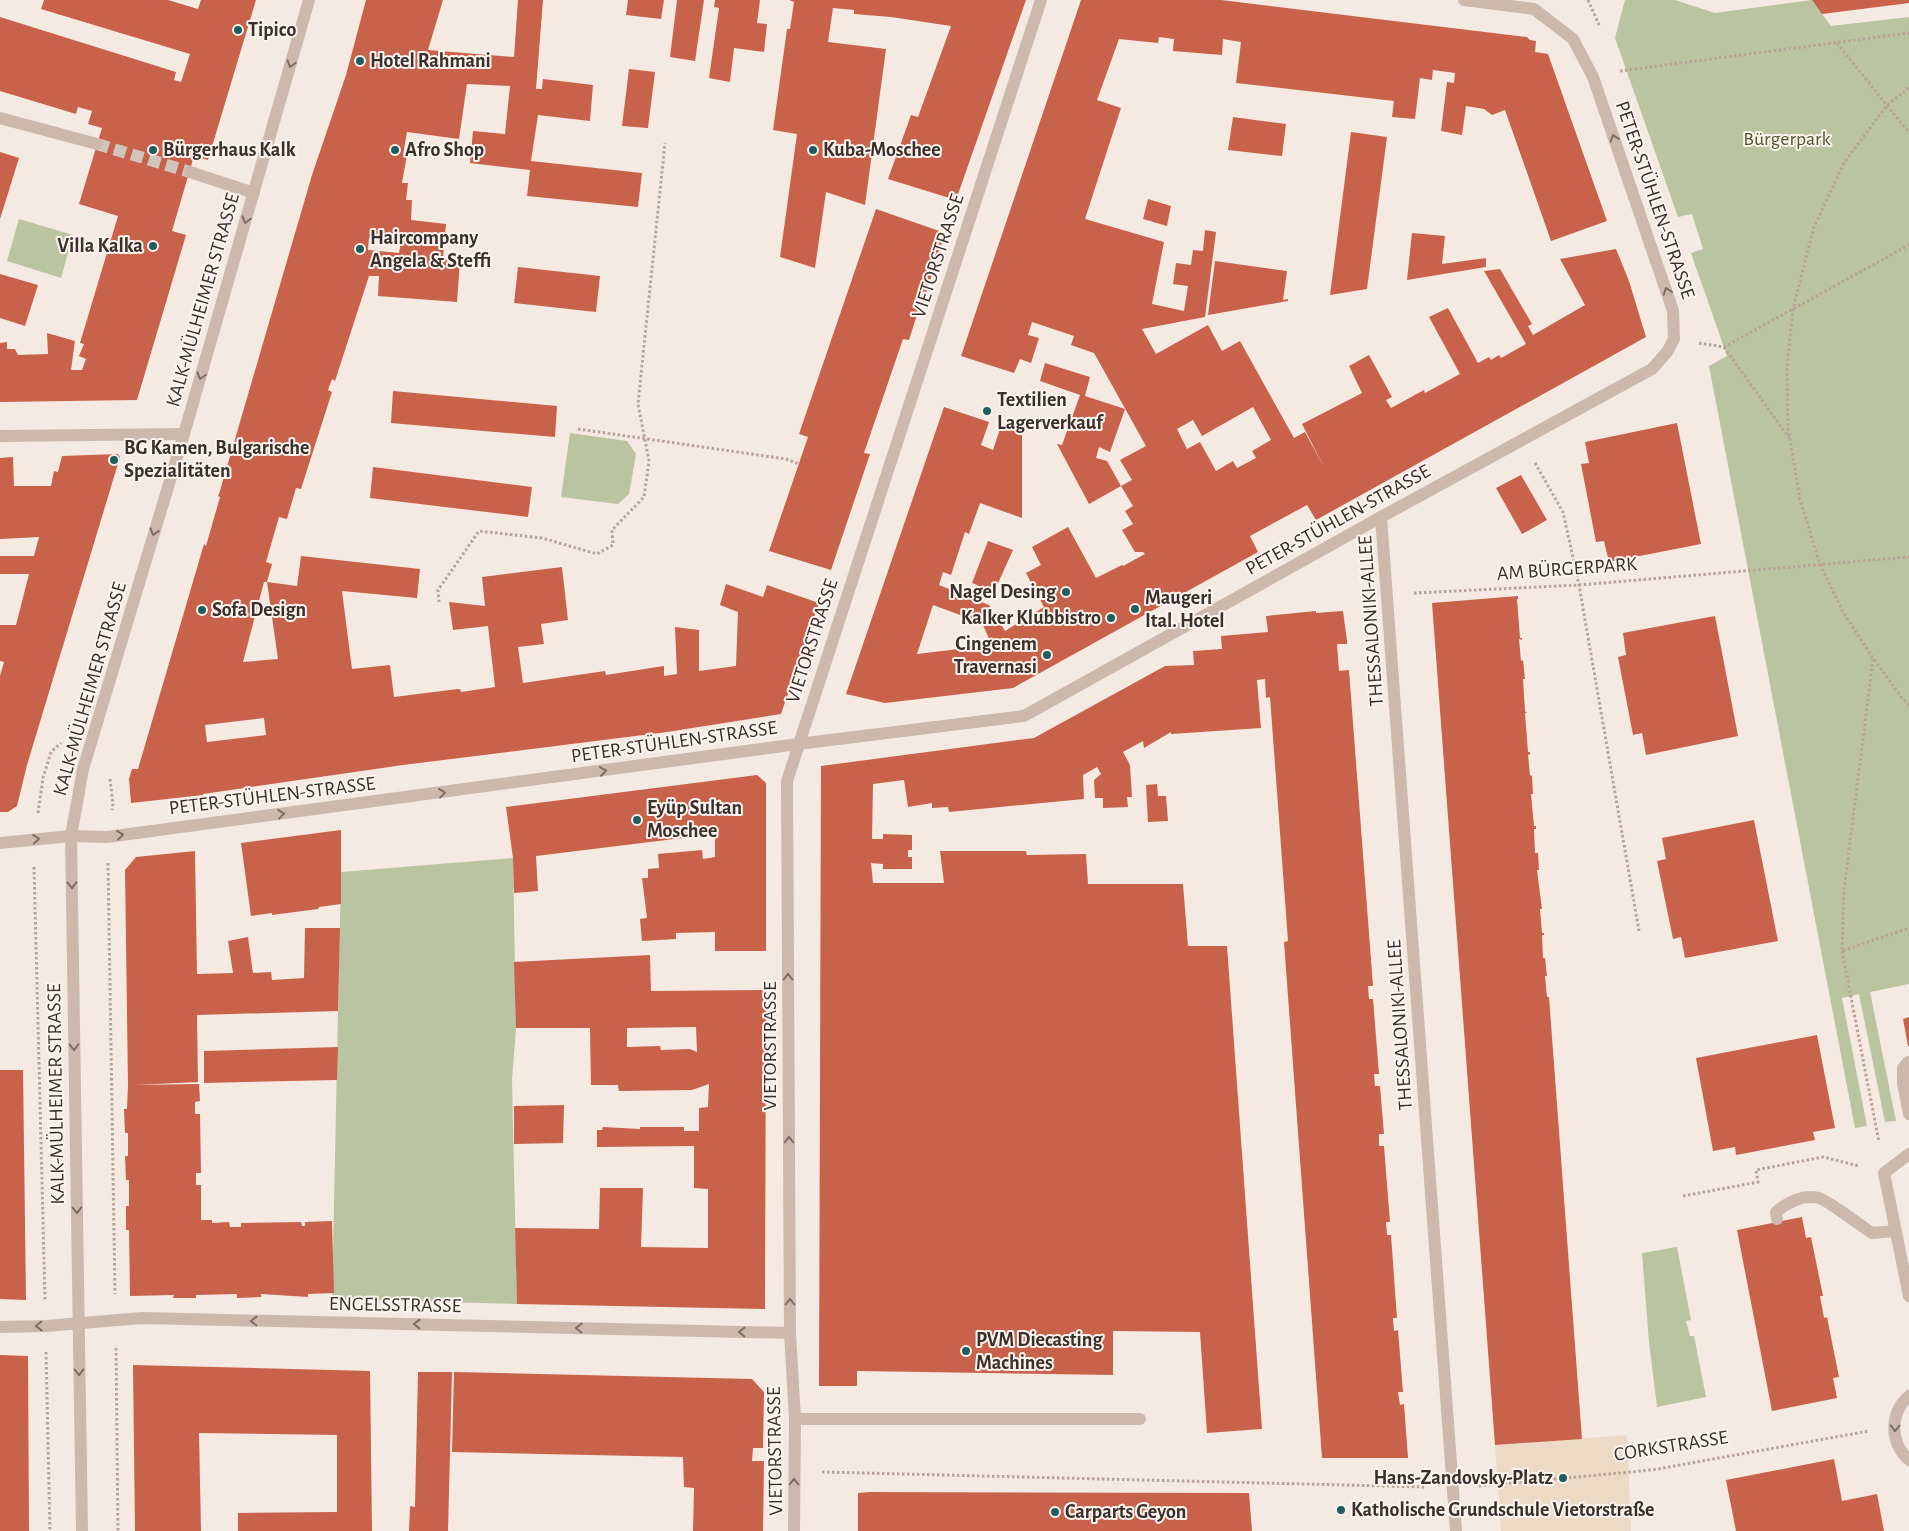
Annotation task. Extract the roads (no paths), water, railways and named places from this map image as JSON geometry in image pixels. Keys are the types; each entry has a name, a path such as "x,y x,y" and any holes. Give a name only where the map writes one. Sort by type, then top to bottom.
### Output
{"street":[{"name":"KALK-MÜLHEIMER STRASSE","path":"82,1531 71,836 83,769 184,434 309,0"},
{"name":"VIETORSTRASSE","path":"794,1531 795,1419 790,1333 787,781 1041,0"},
{"name":"PETER-STÜHLEN-STRASSE","path":"0,843 71,836 107,837 798,744 1024,716 1381,517 1652,369 1667,352 1674,339 1674,311 1593,77 1572,39 1534,9 1464,0"},
{"path":"0,118 97,144"},
{"path":"190,172 254,193"},
{"path":"0,436 184,434"},
{"name":"THESSALONIKI-ALLEE","path":"1381,517 1456,1531"},
{"path":"1908,1062 1903,1068 1903,1083 1909,1114"},
{"path":"1909,1154 1884,1173 1909,1296"},
{"path":"1777,1219 1776,1212 1786,1204 1804,1198 1821,1198 1872,1234 1895,1231"},
{"name":"ENGELSSTRASSE","path":"0,1327 162,1319 790,1333"},
{"path":"1909,1396 1897,1412 1894,1426 1896,1441 1903,1454 1909,1460"},
{"path":"795,1419 1140,1419"}],"tunnel":[{"path":"97,144 190,172"}],"place":[{"name":"Tipico","path":"238,30"},
{"name":"Hotel Rahmani","path":"360,61"},
{"name":"Bürgerhaus Kalk","path":"153,150"},
{"name":"Afro Shop","path":"395,150"},
{"name":"Kuba-Moschee","path":"813,150"},
{"name":"Villa Kalka","path":"153,246"},
{"name":"Haircompany Angela & Steffi","path":"360,249"},
{"name":"Textilien Lagerverkauf","path":"987,411"},
{"name":"BG Kamen, Bulgarische Spezialitäten","path":"114,460"},
{"name":"Nagel Desing","path":"1066,592"},
{"name":"Maugeri Ital. Hotel","path":"1135,609"},
{"name":"Sofa Design","path":"202,610"},
{"name":"Kalker Klubbistro","path":"1111,618"},
{"name":"Cingenem Travernasi","path":"1047,655"},
{"name":"Eyüp Sultan Moschee","path":"637,820"},
{"name":"PVM Diecasting Machines","path":"966,1351"},
{"name":"Hans-Zandovsky-Platz","path":"1563,1478"},
{"name":"Katholische Grundschule Vietorstraße","path":"1341,1510"},
{"name":"Carparts Geyon","path":"1055,1512"}],"park label":[{"name":"Bürgerpark","path":"1787,139"}]}
